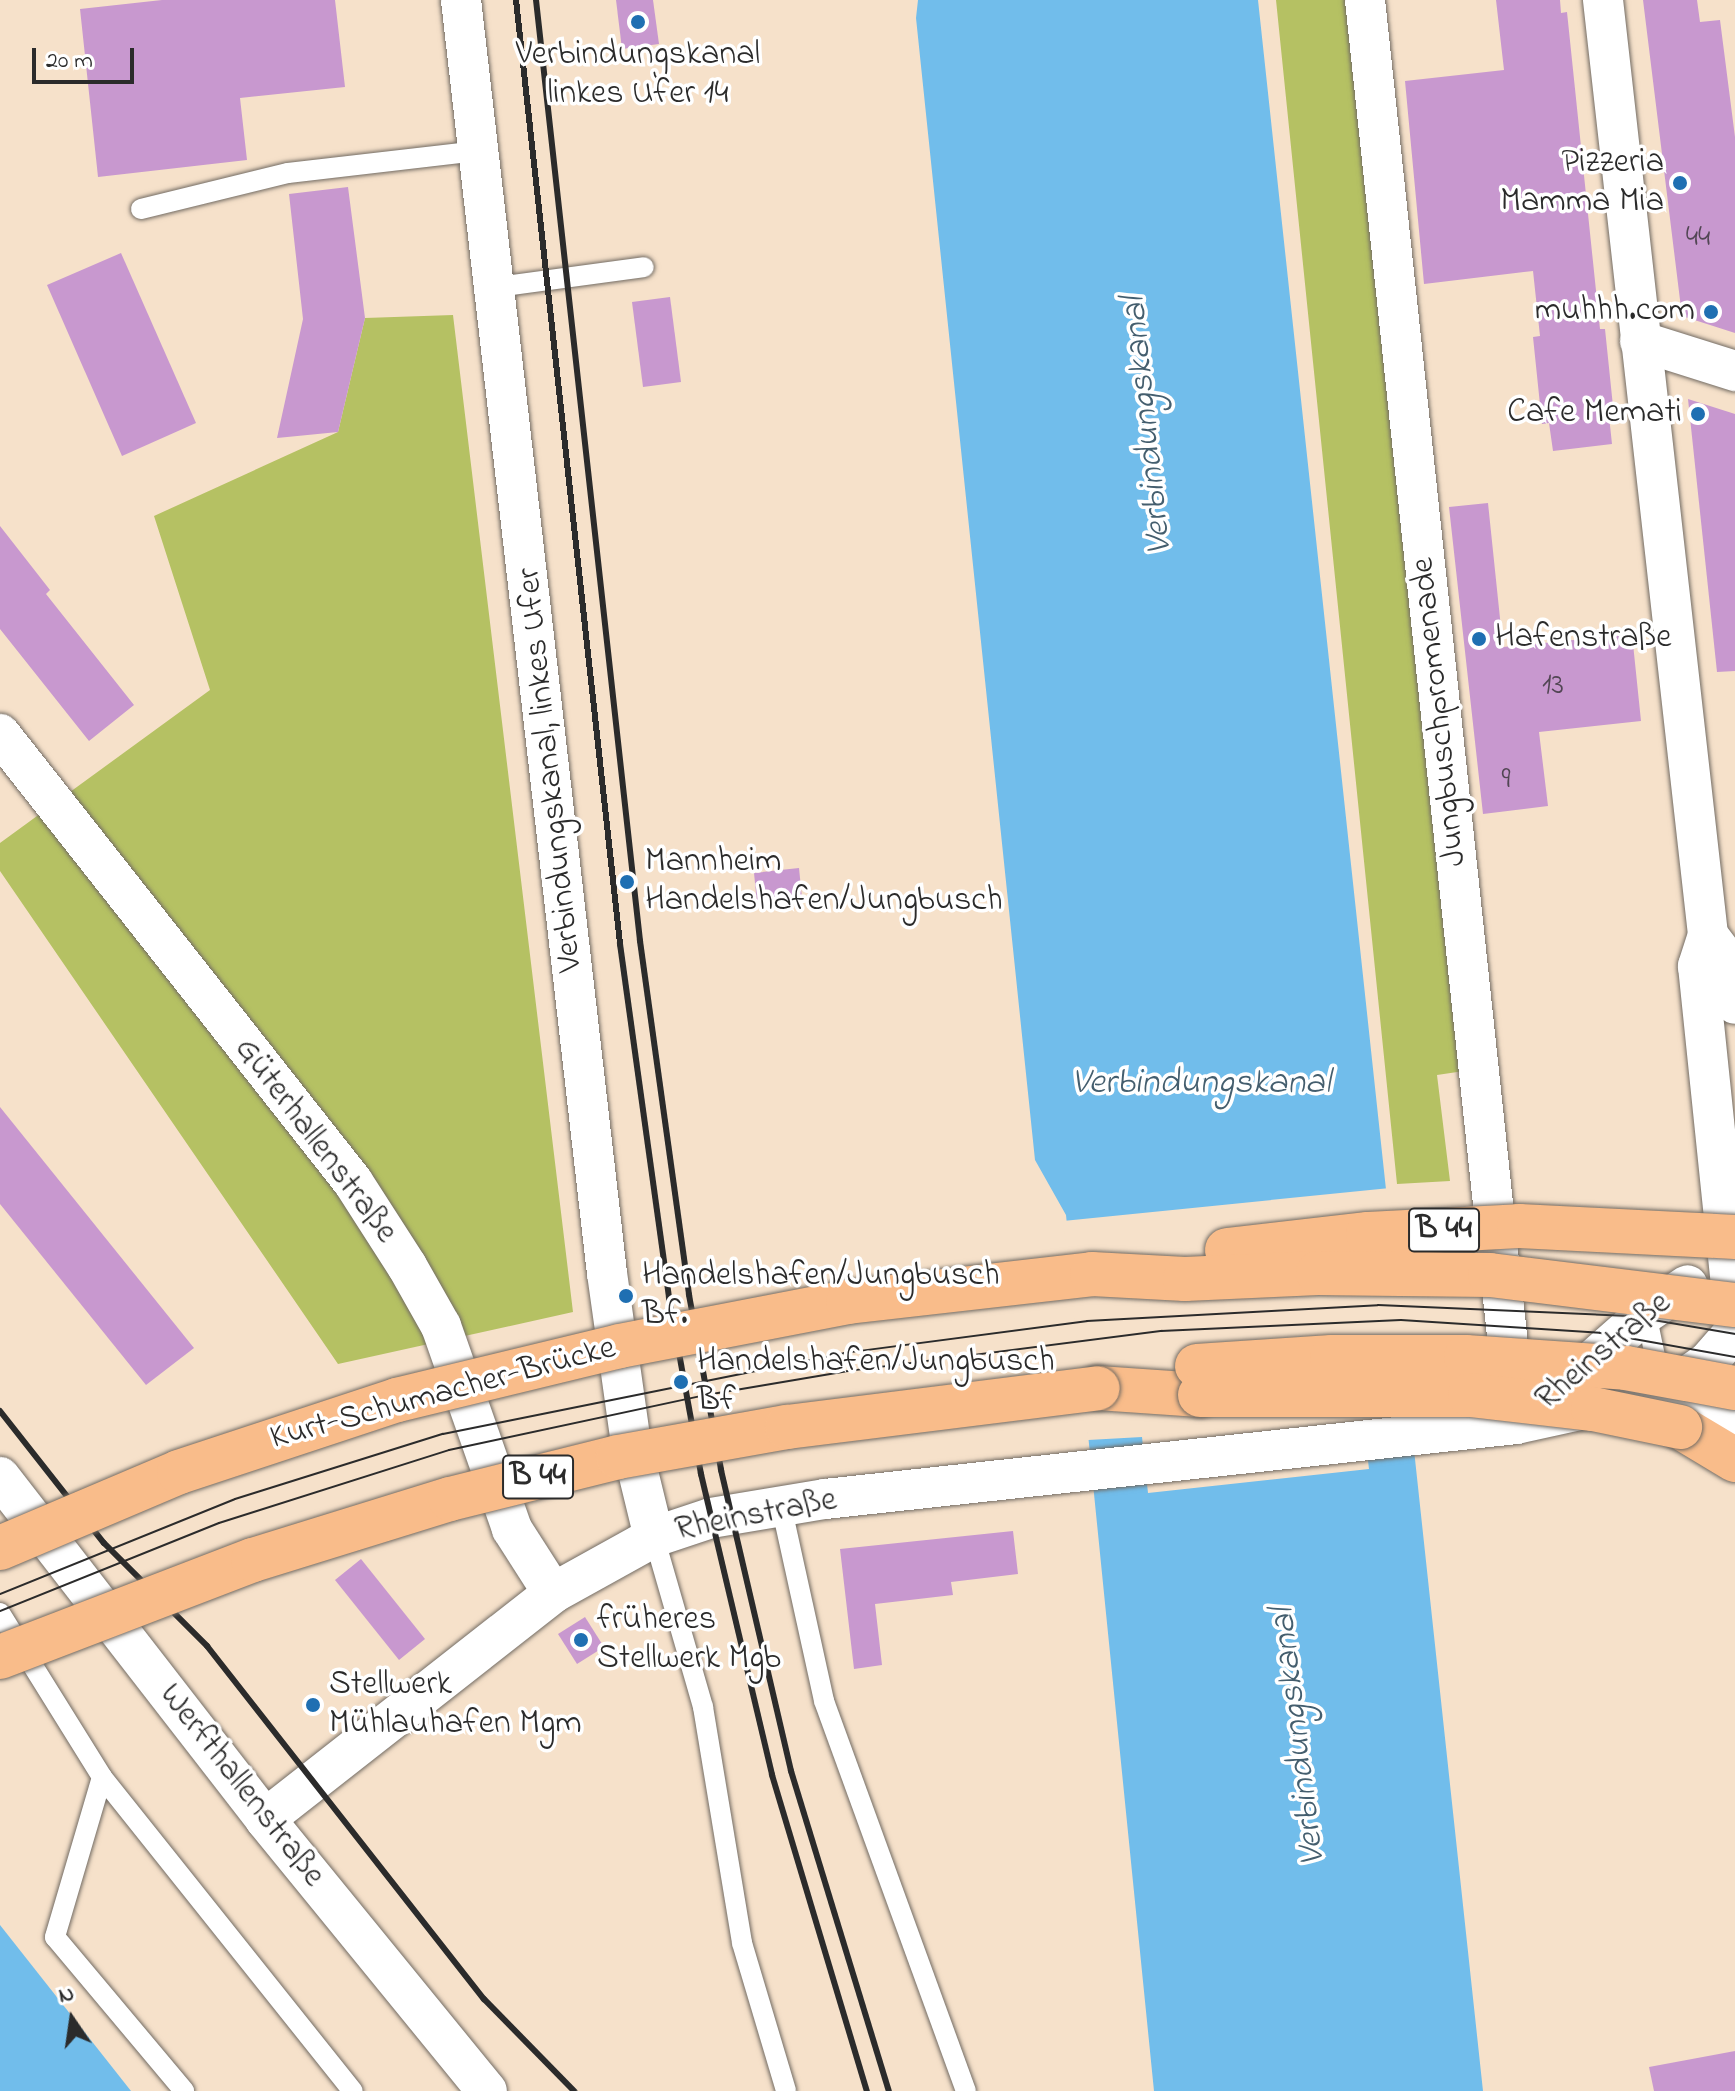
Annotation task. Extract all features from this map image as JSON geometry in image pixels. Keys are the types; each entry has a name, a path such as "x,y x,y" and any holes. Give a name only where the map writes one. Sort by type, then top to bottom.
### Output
{"highway":[{"name":"B 44","path":"1092,1274 1153,1259 1368,1234 1519,1226 1734,1273"},
{"path":"1092,1274 1185,1279 1318,1273 1734,1273"},
{"name":"Kurt-Schumacher-Brücke","path":"0,1548 179,1472 397,1400 620,1346 789,1313 1092,1274"},
{"name":"B 44","path":"0,1657 253,1560 465,1495 618,1457 787,1427 1098,1388 1197,1366 1332,1357 1466,1357 1626,1368 1735,1388"},
{"path":"1098,1388 1200,1395 1470,1395 1593,1409 1673,1409 1735,1436"},
{"path":"1673,1409 1735,1460"}],"street":[{"name":"Verbindungskanal, linkes Ufer","path":"461,0 497,287 607,1273 631,1443 654,1537"},
{"name":"Jungbuschpromenade","path":"1365,0 1519,1423"},
{"path":"1603,0 1640,341 1721,939 1730,964 1735,1004"},
{"path":"1640,341 1735,371"},
{"name":"Güterhallenstraße","path":"0,734 353,1182 441,1326 512,1529 553,1593"},
{"path":"1721,939 1698,966 1734,1273 1735,1324"},
{"name":"Rheinstraße","path":"1519,1423 1674,1291 1734,1273"},
{"name":"Rheinstraße","path":"1673,1409 1735,1331"},
{"name":"Rheinstraße","path":"265,1819 553,1593 654,1537 711,1518 781,1505 1519,1423 1673,1409 1735,1420"},
{"name":"Werfthallenstraße","path":"0,1477 265,1819 487,2091"}],"lane":[{"path":"141,209 288,173 479,151"},
{"path":"497,287 644,267"},
{"path":"1646,1313 1654,1362 1673,1409"},
{"path":"781,1505 824,1701 966,2091"},
{"path":"654,1537 703,1707 742,1943 786,2091"},
{"path":"0,1613 102,1777 353,2091"},
{"path":"102,1777 55,1937 184,2091"}],"green space":[{"path":"1276,0 1345,0 1464,1071 1437,1075 1450,1181 1397,1184"},
{"path":"453,315 573,1312 338,1364 0,871 0,843 210,690 154,516 338,432 365,318"}],"water":[{"name":"Verbindungskanal","path":"918,0 1258,0 1483,2091 1154,2091 1066,1215 1035,1160 916,18"},
{"path":"0,1925 131,2091 0,2091"}],"pier":[{"path":"1390,1188 1417,1436 1365,1435 1369,1469 1148,1493 1142,1437 1088,1440 1063,1221"}],"building":[{"path":"162,0 335,0 345,87 240,98 247,160 98,177 80,9"},
{"name":"Verbindungskanal linkes Ufer 14","path":"616,0 653,0 659,44 622,49"},
{"path":"1496,0 1560,0 1561,13 1567,12 1600,329 1605,329 1614,416 1609,416 1612,444 1553,451 1549,423 1542,424 1533,337 1540,336 1533,271 1424,284 1405,81 1504,70"},
{"path":"1643,0 1697,0 1700,22 1720,20 1735,137 1735,333 1682,316"},
{"path":"348,187 365,318 338,432 277,438 303,319 289,194"},
{"path":"121,253 196,423 122,456 47,285"},
{"path":"670,297 681,382 643,387 632,302"},
{"path":"1688,399 1735,414 1735,671 1717,672"},
{"path":"1488,503 1503,647 1632,634 1641,721 1539,732 1548,806 1483,814 1449,507"},
{"path":"0,526 50,590 46,594 134,705 89,741 0,629"},
{"path":"799,868 802,898 757,903 754,873"},
{"path":"0,1107 194,1348 146,1385 0,1204"},
{"path":"1013,1531 1018,1574 951,1582 953,1595 875,1604 882,1665 854,1669 840,1549"},
{"path":"361,1559 425,1639 399,1660 335,1580"},
{"name":"früheres Stellwerk Mgb","path":"585,1617 604,1647 577,1664 558,1634"},
{"path":"1735,2051 1735,2091 1654,2091 1649,2067"}],"tram line":[{"path":"0,1594 235,1499 443,1434 844,1353 1087,1321 1378,1305 1630,1316 1735,1334"},
{"path":"0,1611 219,1523 449,1450 706,1395 848,1371 1161,1331 1401,1320 1600,1333 1735,1357"}],"railway":[{"path":"516,0 620,944 669,1298 701,1474 772,1775 867,2091"},
{"path":"536,0 640,941 689,1295 721,1470 791,1771 889,2091"},
{"path":"0,1411 104,1543 207,1646 484,1999 574,2091"}],"place":[{"name":"Verbindungskanal linkes Ufer 14","path":"638,22"},
{"name":"Pizzeria Mamma Mia","path":"1680,183"},
{"name":"muhhh.com","path":"1711,312"},
{"name":"Cafe Memati","path":"1698,414"},
{"name":"Hafenstraße","path":"1479,639"},
{"name":"Mannheim Handelshafen/Jungbusch","path":"627,882"},
{"name":"Handelshafen/Jungbusch Bf.","path":"626,1296"},
{"name":"Handelshafen/Jungbusch Bf","path":"681,1382"},
{"name":"früheres Stellwerk Mgb","path":"581,1640"},
{"name":"Stellwerk Mühlauhafen Mgm","path":"313,1705"}]}
